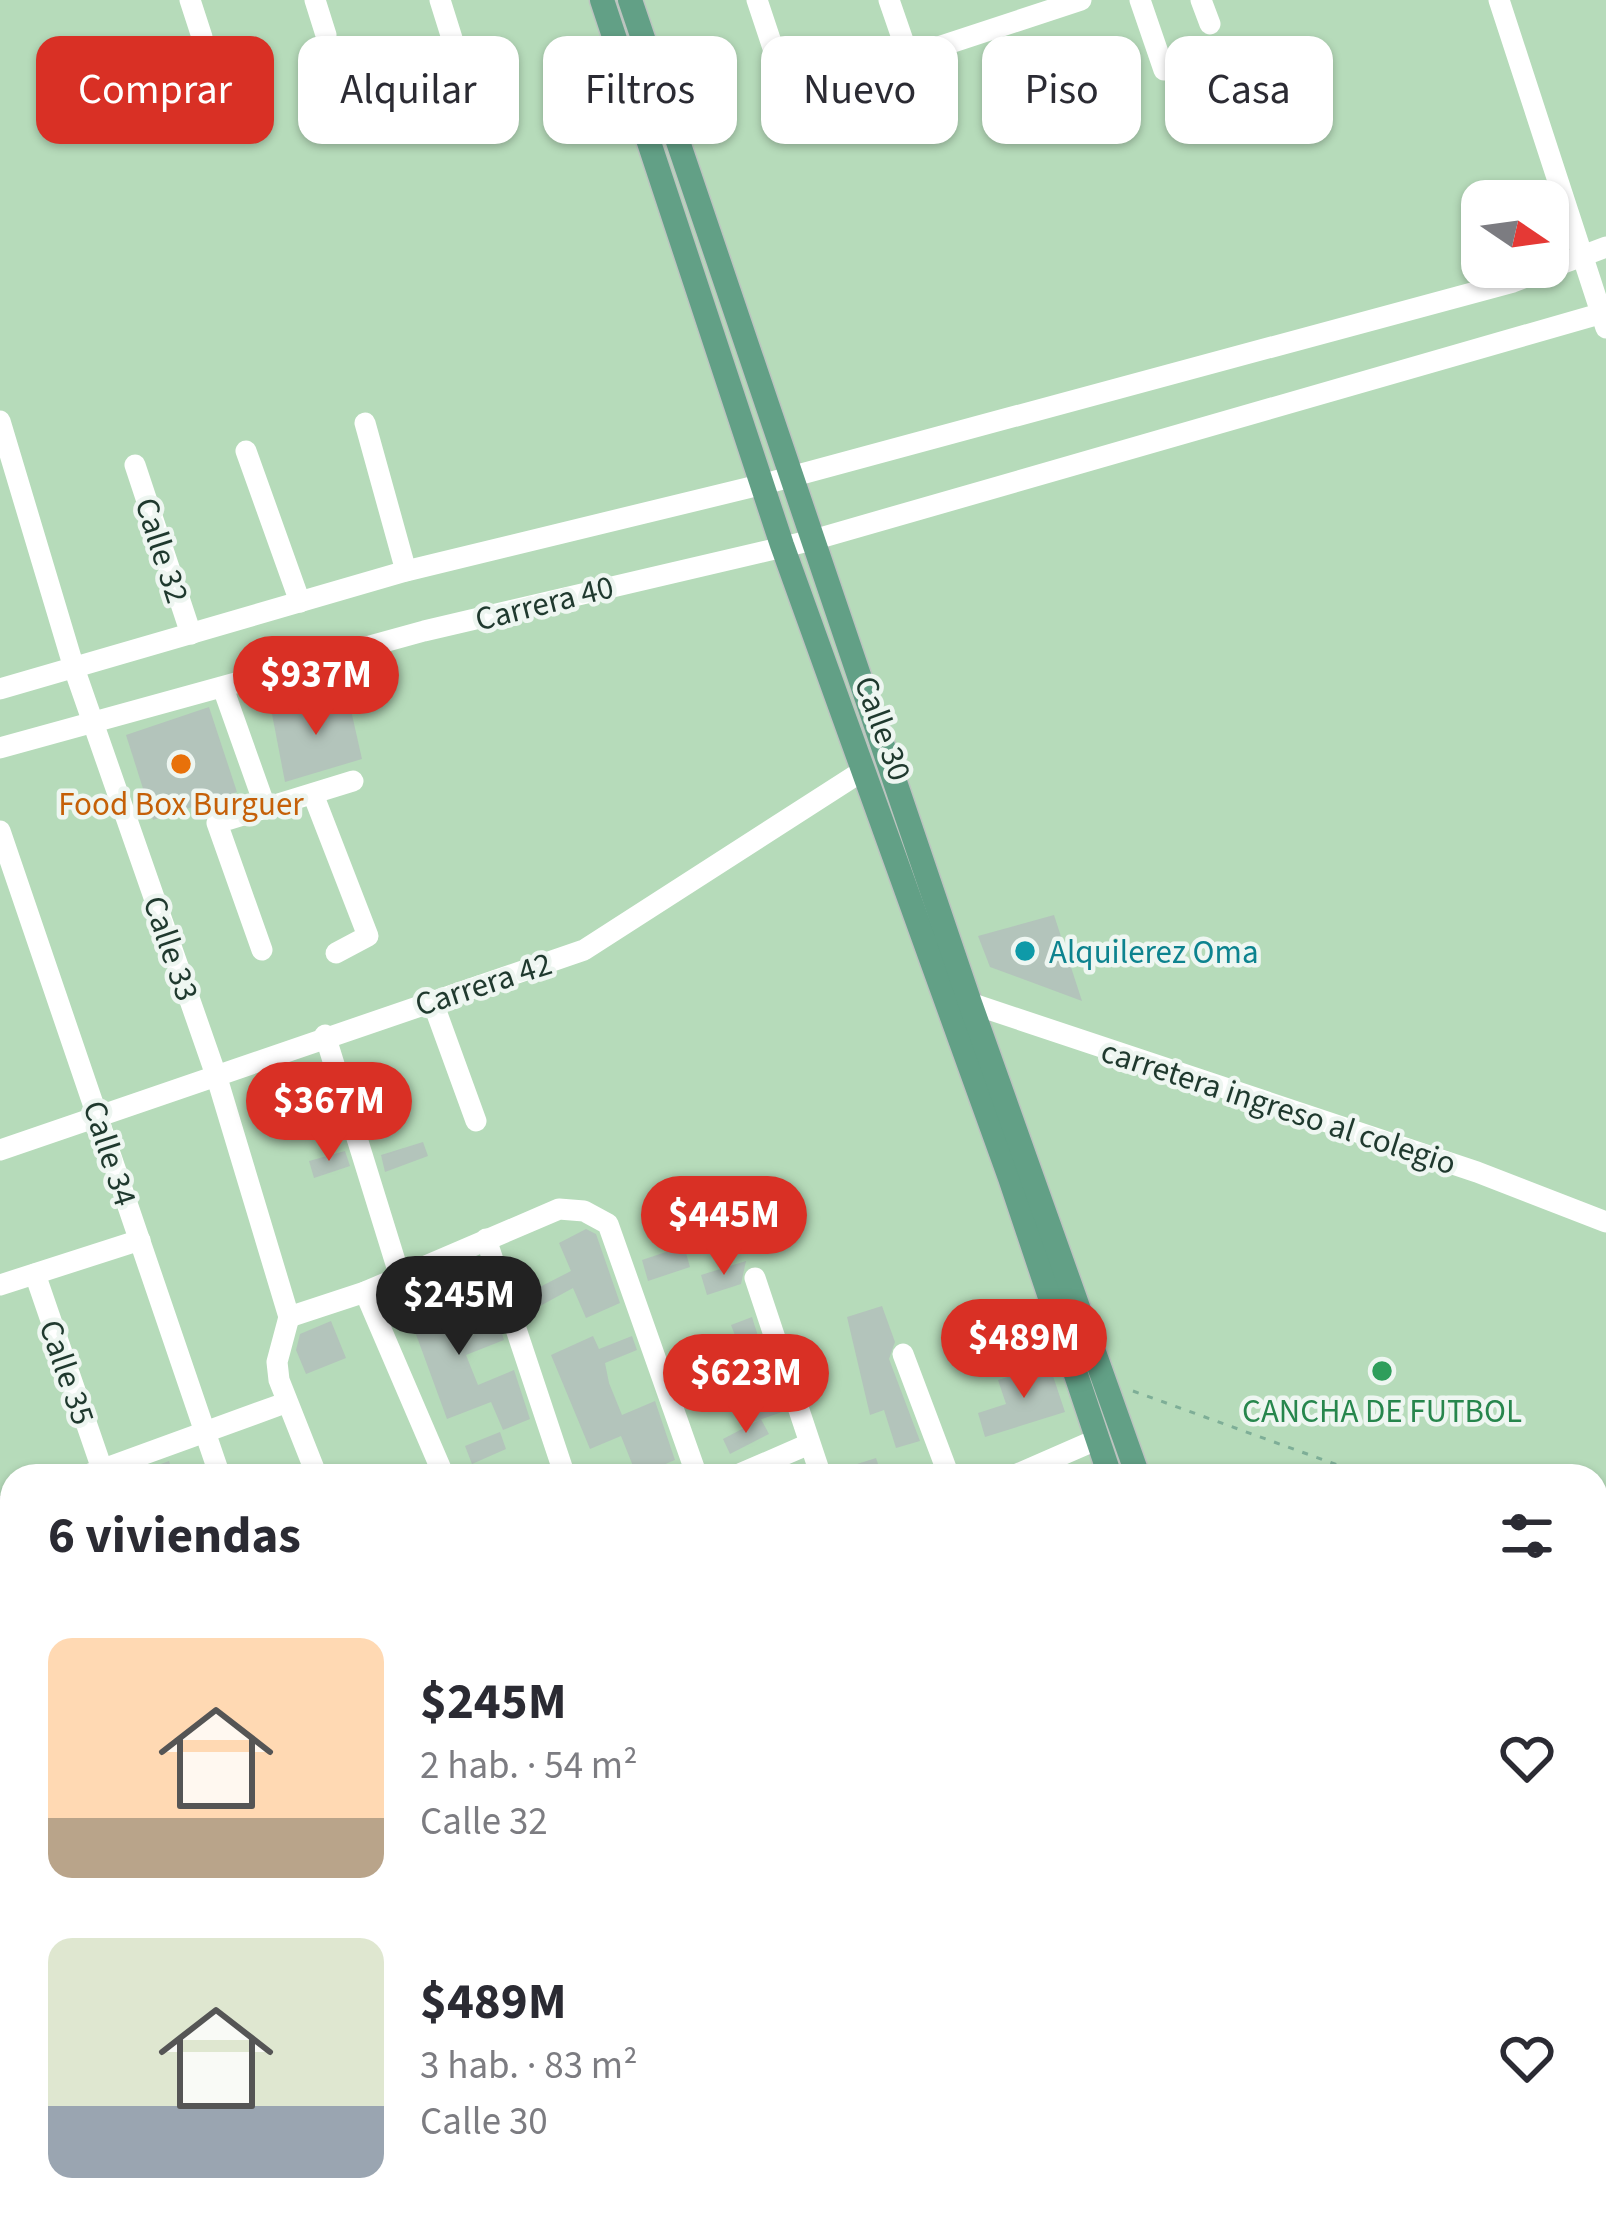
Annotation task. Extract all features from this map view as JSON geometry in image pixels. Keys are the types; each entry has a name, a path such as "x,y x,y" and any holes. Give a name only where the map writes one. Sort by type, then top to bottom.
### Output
{"main road":[{"name":"Calle 30","path":"602,0 782,544 864,770 1106,1381 1134,1464"},
{"name":"Calle 30","path":"630,0 793,476 1106,1464"}],"street":[{"path":"190,0 202,36"},
{"path":"315,0 326,35"},
{"path":"440,0 451,36"},
{"path":"757,0 769,36"},
{"path":"890,0 902,36"},
{"path":"958,41 1081,0"},
{"path":"1140,0 1165,70"},
{"path":"1202,0 1210,24"},
{"path":"1499,0 1604,318"},
{"path":"0,689 406,571 764,484 1513,282 1606,247"},
{"name":"Carrera 40","path":"0,748 424,631 813,540 1604,318"},
{"name":"Calle 33","path":"0,421 74,668 217,1078 289,1316 277,1362 285,1403 312,1464"},
{"path":"365,423 406,571"},
{"path":"246,452 300,602"},
{"name":"Calle 32","path":"135,465 191,634"},
{"path":"223,688 266,808"},
{"name":"Carrera 42","path":"0,1150 584,950 864,770"},
{"path":"262,950 217,824 353,781"},
{"path":"313,794 368,936 336,952"},
{"name":"Calle 34","path":"0,831 216,1464"},
{"path":"432,1000 476,1121"},
{"name":"carretera ingreso al colegio","path":"960,1007 1477,1172 1606,1222"},
{"path":"325,1035 400,1276"},
{"path":"289,1316 365,1292 559,1209 584,1210 608,1224 694,1464"},
{"path":"0,1285 140,1240"},
{"path":"486,1240 561,1464"},
{"name":"Calle 35","path":"34,1274 90,1464"},
{"path":"755,1278 816,1464"},
{"path":"365,1292 439,1464"},
{"path":"903,1354 944,1464"},
{"path":"120,1464 285,1403"},
{"path":"1041,1464 1098,1439"},
{"path":"763,1464 809,1444"}],"path":[{"path":"1106,1381 1335,1464"}],"green space":[{"path":"0,0 1606,0 1606,1464 0,1464"}],"building":[{"path":"348,697 362,759 285,782 272,714"},
{"name":"Food Box Burguer","path":"209,707 237,792 153,820 126,735"},
{"name":"Alquilerez Oma","path":"1054,915 1082,1001 990,967 978,936"},
{"path":"423,1142 428,1156 385,1172 381,1155"},
{"path":"345,1151 350,1166 314,1178 309,1161"},
{"path":"586,1229 596,1234 620,1303 586,1318 573,1288 540,1306 532,1291 571,1271 559,1243"},
{"path":"684,1246 690,1267 648,1281 642,1260"},
{"path":"746,1261 741,1284 707,1295 701,1275"},
{"path":"438,1277 460,1340 499,1324 504,1340 466,1355 478,1385 514,1370 530,1419 503,1430 491,1402 447,1419 406,1307 398,1311 393,1296"},
{"path":"882,1306 895,1342 889,1359 920,1441 896,1448 884,1410 870,1415 847,1317"},
{"path":"752,1317 758,1336 738,1343 731,1325"},
{"path":"331,1321 346,1358 306,1374 296,1350 300,1334"},
{"path":"593,1336 599,1349 632,1336 637,1350 605,1363 609,1383 622,1415 655,1401 675,1460 632,1464 621,1436 590,1449 551,1355"},
{"path":"1049,1364 1065,1412 985,1437 978,1413 1006,1404 998,1380"},
{"path":"776,1394 782,1412 750,1423 744,1405"},
{"path":"761,1419 769,1434 730,1454 723,1439"},
{"path":"500,1432 506,1449 472,1464 465,1446"}],"place":[{"name":"Food Box Burguer","path":"181,764"},
{"name":"Alquilerez Oma","path":"1025,951"},
{"name":"CANCHA DE FUTBOL","path":"1382,1371"}]}
